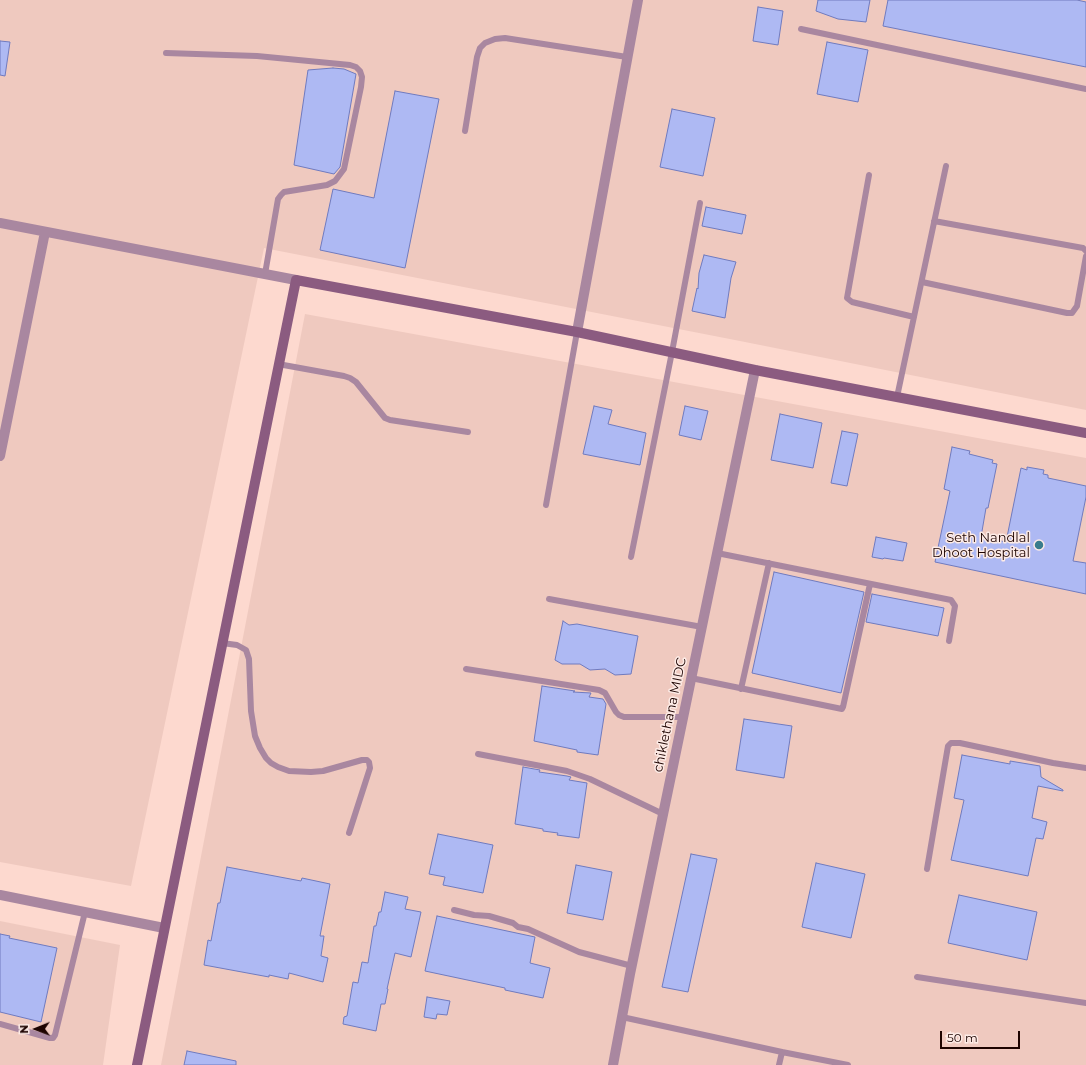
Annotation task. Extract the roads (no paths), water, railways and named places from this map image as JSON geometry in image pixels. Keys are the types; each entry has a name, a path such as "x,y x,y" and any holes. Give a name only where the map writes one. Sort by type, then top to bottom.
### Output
{"street":[{"path":"577,332 638,0"},
{"path":"0,223 577,332 754,370 1086,433"},
{"path":"0,456 4,412 45,232"},
{"path":"137,1065 296,280"},
{"name":"chiklethana MIDC","path":"613,1065 754,370"},
{"path":"0,895 164,928"}],"lane":[{"path":"801,29 1086,89"},
{"path":"465,130 477,57 480,48 485,43 495,39 505,38 627,58"},
{"path":"166,53 257,56 350,65 356,67 360,71 362,86 344,169 335,181 327,185 284,192 281,195 278,199 265,274"},
{"path":"898,397 946,166"},
{"path":"869,175 847,294 848,298 852,302 914,317"},
{"path":"631,557 700,203"},
{"path":"934,221 1082,248 1086,251"},
{"path":"922,282 1072,313 1077,306 1086,256"},
{"path":"546,505 577,332"},
{"path":"278,364 350,378 356,382 386,418 390,420 468,432"},
{"path":"717,553 951,600 955,606 949,641"},
{"path":"741,689 768,563"},
{"path":"691,678 842,709 844,707 870,584"},
{"path":"550,599 702,627"},
{"path":"222,643 237,645 246,650 249,659 251,711 255,736 260,748 271,763 289,771 311,772 323,771 364,760 369,762 370,768 349,833"},
{"path":"466,669 599,690 605,693 616,712 624,717 683,717"},
{"path":"927,869 948,746 951,743 960,743 1053,763 1086,768"},
{"path":"478,754 568,771 590,779 663,814"},
{"path":"454,910 474,915 489,916 513,923 518,927 528,929 579,952 632,966"},
{"path":"0,1024 53,1038 55,1035 85,912"},
{"path":"917,977 1086,1003"},
{"path":"622,1017 848,1065"},
{"path":"779,1065 782,1052"}],"place":[{"name":"Seth Nandlal Dhoot Hospital","path":"1039,545"}]}
